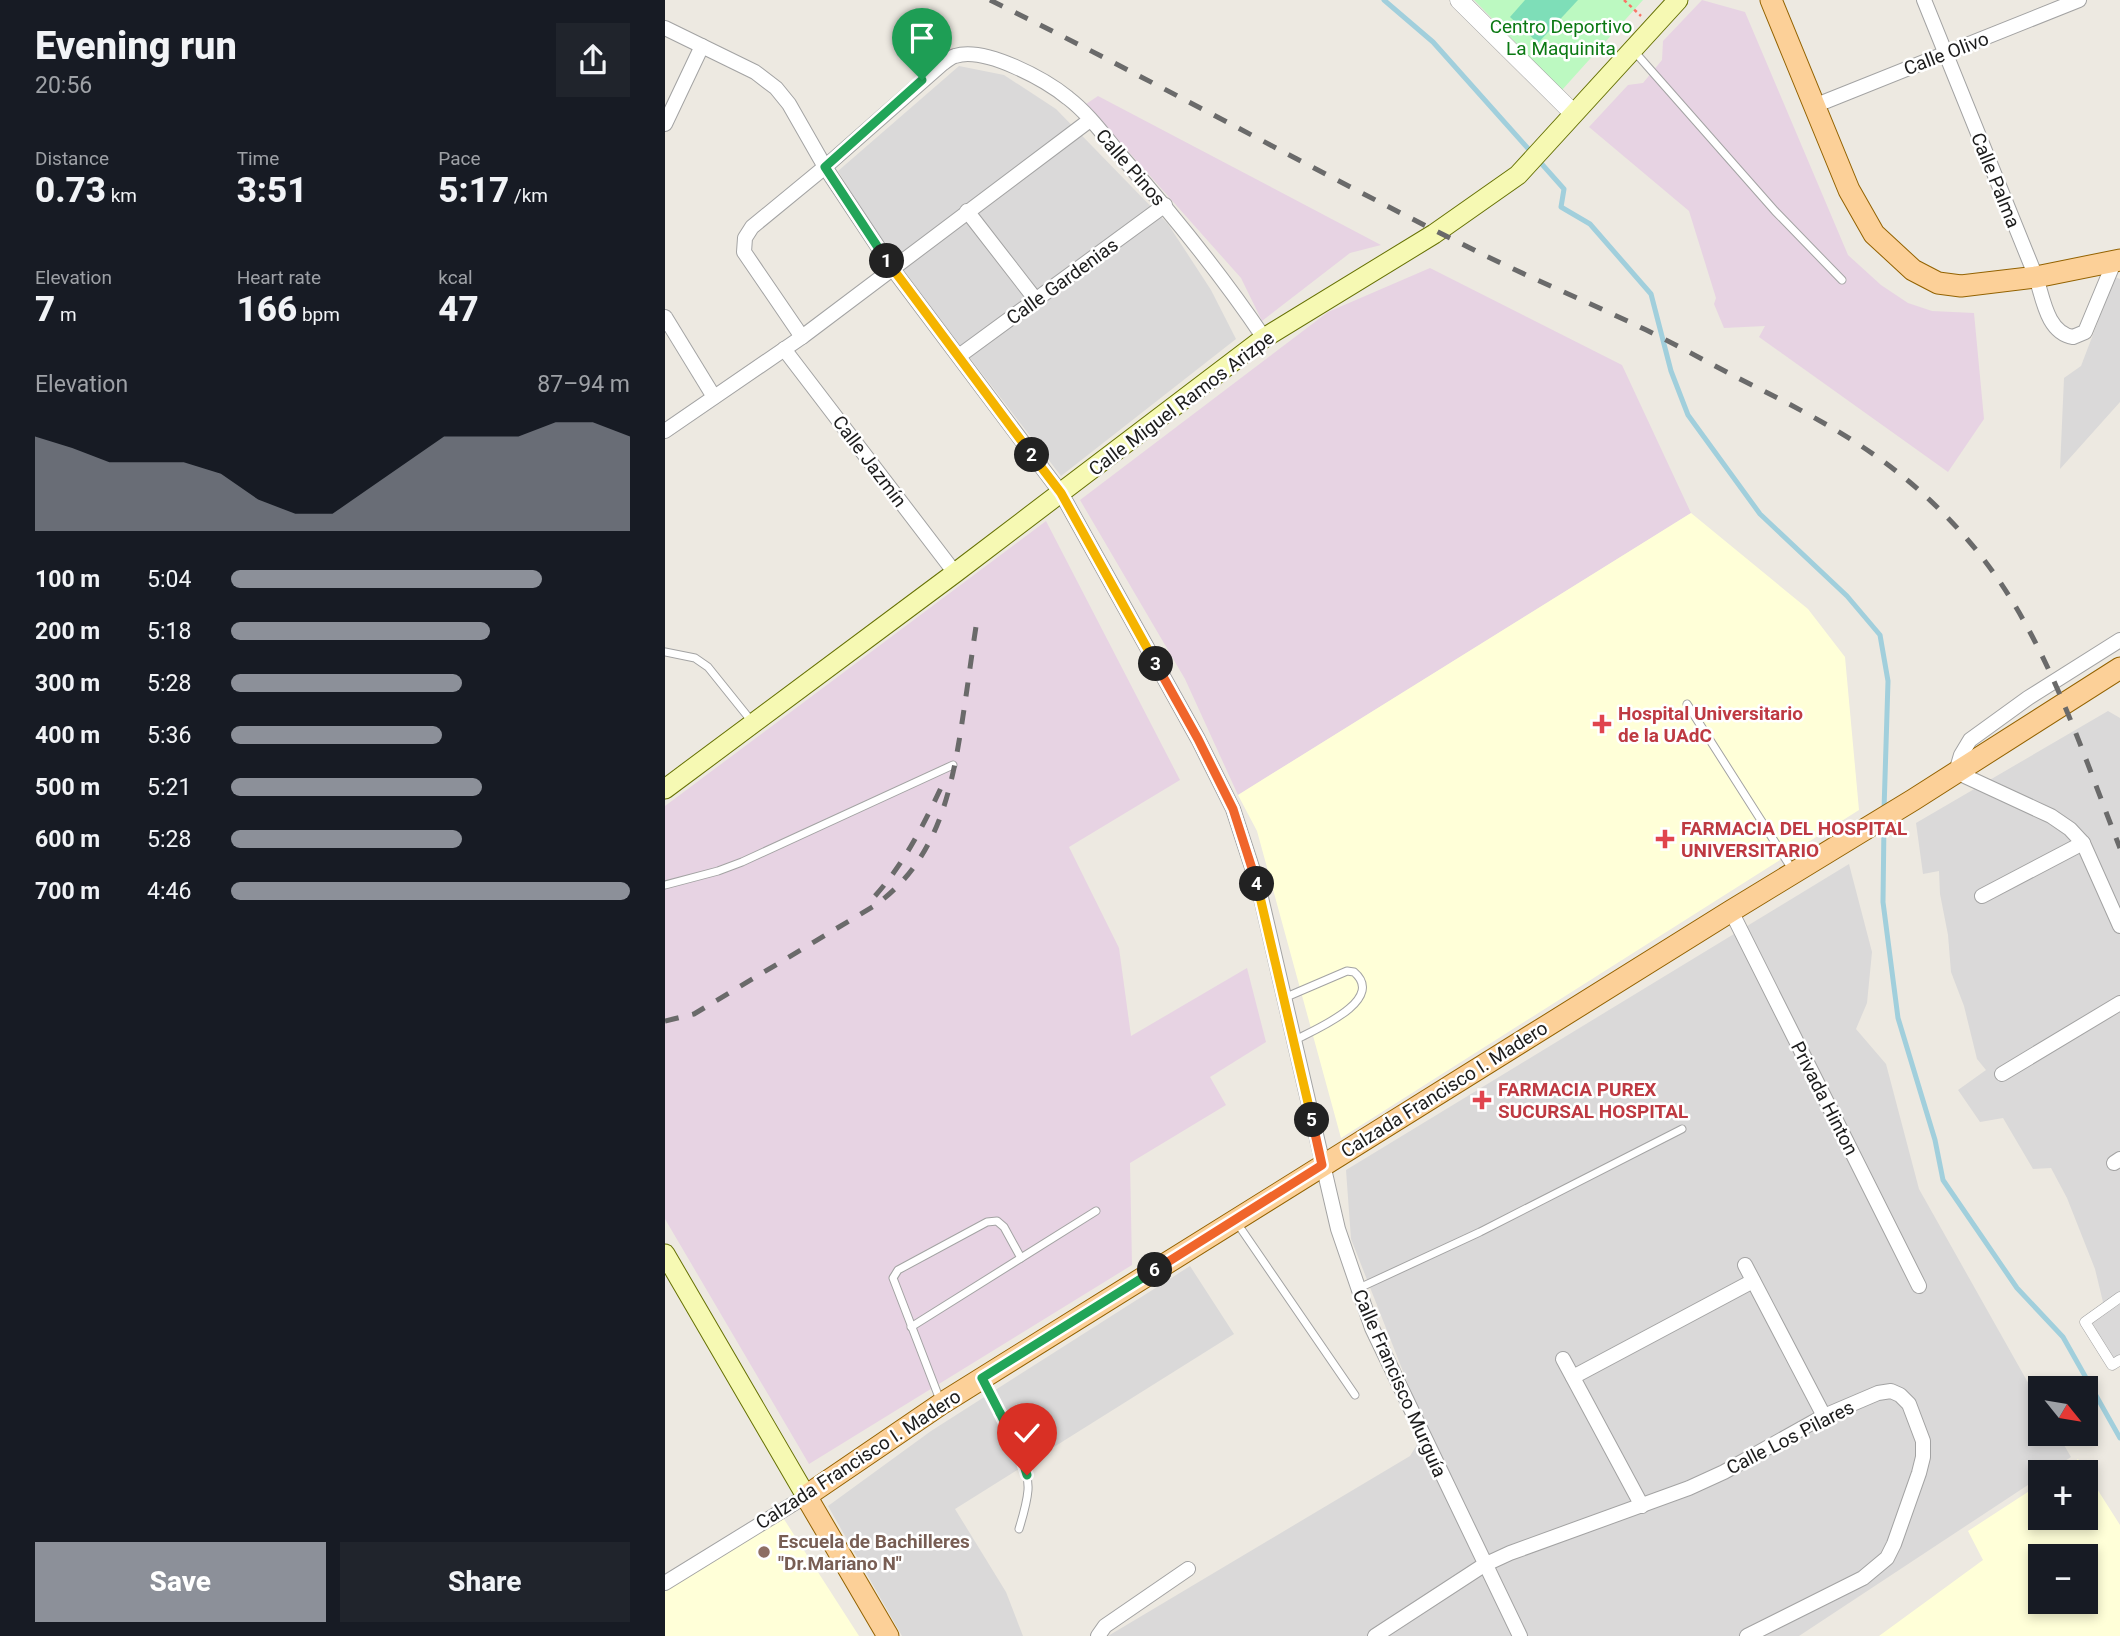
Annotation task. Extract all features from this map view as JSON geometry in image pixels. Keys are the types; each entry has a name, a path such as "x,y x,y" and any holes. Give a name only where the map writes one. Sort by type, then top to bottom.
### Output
{"main road":[{"name":"Calle Miguel Ramos Arizpe","path":"665,789 1264,338 1434,234 1518,175 1678,0"},
{"path":"1769,2 1849,190 1874,234 1913,271 1938,283 1961,286 2036,277 2117,260"},
{"name":"Calzada Francisco I. Madero","path":"806,1496 982,1378 2022,732 2120,668"},
{"path":"665,1254 888,1636"}],"street":[{"path":"1459,0 1573,113"},
{"name":"Calle Palma","path":"1924,0 2036,277 2050,322 2060,332 2073,337 2085,332 2117,260"},
{"name":"Calle Olivo","path":"1814,106 2061,4 2079,0"},
{"name":"Calle Francisco Murguía","path":"665,28 755,72 776,88 789,104 825,167 892,268 1061,493 1198,739 1233,809 1259,889 1322,1165 1357,1289 1372,1328 1520,1636"},
{"path":"665,124 702,46"},
{"name":"Calle Pinos","path":"825,167 932,72 956,55 992,59 1035,77 1071,99 1165,205 1225,282 1264,338"},
{"path":"665,431 802,337 1090,120"},
{"path":"802,337 744,252 745,238 752,227 825,167"},
{"name":"Calle Gardenias","path":"959,356 1165,205"},
{"path":"967,211 1036,300"},
{"path":"665,317 714,397"},
{"name":"Calle Jazmín","path":"784,349 955,573"},
{"path":"2120,640 1977,734 1961,755 1956,772 2051,816 2070,829 2083,844 2120,926"},
{"path":"1982,896 2083,844"},
{"name":"Privada Hinton","path":"1731,911 1919,1286"},
{"path":"2002,1074 2120,1003"},
{"path":"1745,1265 1824,1416"},
{"path":"1573,1377 1753,1281"},
{"path":"2120,1297 2085,1322 2112,1365 2120,1360"},
{"path":"1563,1359 1643,1506"},
{"name":"Calle Los Pilares","path":"1375,1636 1484,1565 1510,1553 1643,1506 1724,1472 1824,1416 1878,1393 1891,1391 1900,1395 1909,1404 1923,1441 1923,1457 1887,1558 1863,1578 1747,1636"},
{"name":"Calzada Francisco I. Madero","path":"665,1583 806,1496"},
{"path":"1098,1636 1105,1626 1188,1569"}],"lane":[{"path":"1634,51 1775,211 1842,280"},
{"path":"665,652 695,657 708,667 753,723"},
{"path":"1687,704 1794,873"},
{"path":"665,885 717,872 742,862 953,765"},
{"path":"1285,998 1347,971 1354,972 1362,983 1363,992 1352,1007 1294,1041"},
{"path":"1357,1289 1480,1232 1682,1129"},
{"path":"911,1327 1096,1212"},
{"path":"1235,1220 1355,1395"},
{"path":"941,1404 893,1278 898,1270 988,1222 997,1221 1005,1227 1021,1258"},
{"path":"982,1378 1020,1453 1027,1475 1028,1489 1020,1529"}],"path":[{"path":"1624,0 1653,28"}],"shaded area":[{"path":"1702,0 1745,12 1848,255 1881,285 1908,303 1932,311 1974,313 1984,419 1948,472 1759,337 1765,326 1724,328 1714,304 1716,298 1689,211 1589,127 1628,85 1643,83 1662,60 1663,41"},
{"path":"959,66 1004,75 1056,109 1168,224 1211,290 1236,339 1061,476 889,253 838,171"},
{"path":"1098,96 1381,245 1350,253 1262,321 1241,278 1086,104"},
{"path":"1430,268 1622,365 1691,513 1238,795 1185,679 1080,500 1328,312"},
{"path":"2115,277 2120,279 2120,402 2060,469 2064,378 2081,366"},
{"name":"Hospital Universitario de la UAdC","path":"1691,513 1808,609 1845,657 1859,810 1341,1138 1257,831 1238,795"},
{"path":"1046,521 1180,780 1069,847 1119,948 1131,1036 1247,968 1266,1042 1210,1077 1226,1105 1130,1163 1132,1265 809,1464 665,1219 665,806"},
{"path":"2108,711 2120,718 2120,1363 2113,1358 2091,1321 2103,1302 2095,1269 2067,1198 2051,1168 2033,1169 2003,1118 1980,1122 1958,1090 1986,1070 1977,1059 1964,1006 1951,972 1939,871 1923,874 1916,823"},
{"path":"1849,864 1872,952 1867,1003 1856,1029 1886,1064 1919,1189 2028,1383 2028,1446 2065,1446 2071,1457 2066,1460 2028,1460 2028,1485 1799,1636 1108,1636 1410,1456 1426,1430 1351,1239 1346,1170"},
{"path":"1190,1266 1234,1334 955,1509 1006,1592 1023,1636 902,1636 828,1506 931,1431"},
{"path":"2098,1490 2120,1525 2120,1636 1879,1636 1983,1560 1968,1531 2028,1492 2028,1530 2098,1530"},
{"name":"Escuela de Bachilleres \"Dr.Mariano N\"","path":"780,1513 859,1636 665,1636 665,1590"}],"green space":[{"name":"Centro Deportivo La Maquinita","path":"1474,0 1643,0 1562,90"},
{"path":"1525,0 1578,0 1538,43 1510,17"}],"waterway":[{"path":"1384,0 1433,42 1564,189 1561,207 1590,224 1651,294 1671,371 1688,415 1760,514 1847,596 1880,635 1888,681 1884,810"},
{"path":"1884,823 1883,902 1898,1018 1935,1140 1943,1180 2017,1288 2063,1337 2120,1438"}],"railway":[{"path":"990,0 1468,247 1667,340 1834,429 1889,466 1916,487 1967,539 1994,573 2017,609 2056,686 2120,848"},
{"path":"665,1021 694,1014 874,906 896,888 913,868 927,846 947,797 959,744 977,620"},
{"path":"875,896 906,854 946,777"}],"place":[{"name":"Hospital Universitario de la UAdC","path":"1602,724"},
{"name":"FARMACIA DEL HOSPITAL UNIVERSITARIO","path":"1665,839"},
{"name":"FARMACIA PUREX SUCURSAL HOSPITAL","path":"1482,1100"},
{"name":"Escuela de Bachilleres \"Dr.Mariano N\"","path":"764,1552"}],"route":[{"path":"922,80 825,167 892,268 1061,493 1198,739 1233,809 1259,889 1322,1165 982,1378 1020,1453 1027,1475"}]}
